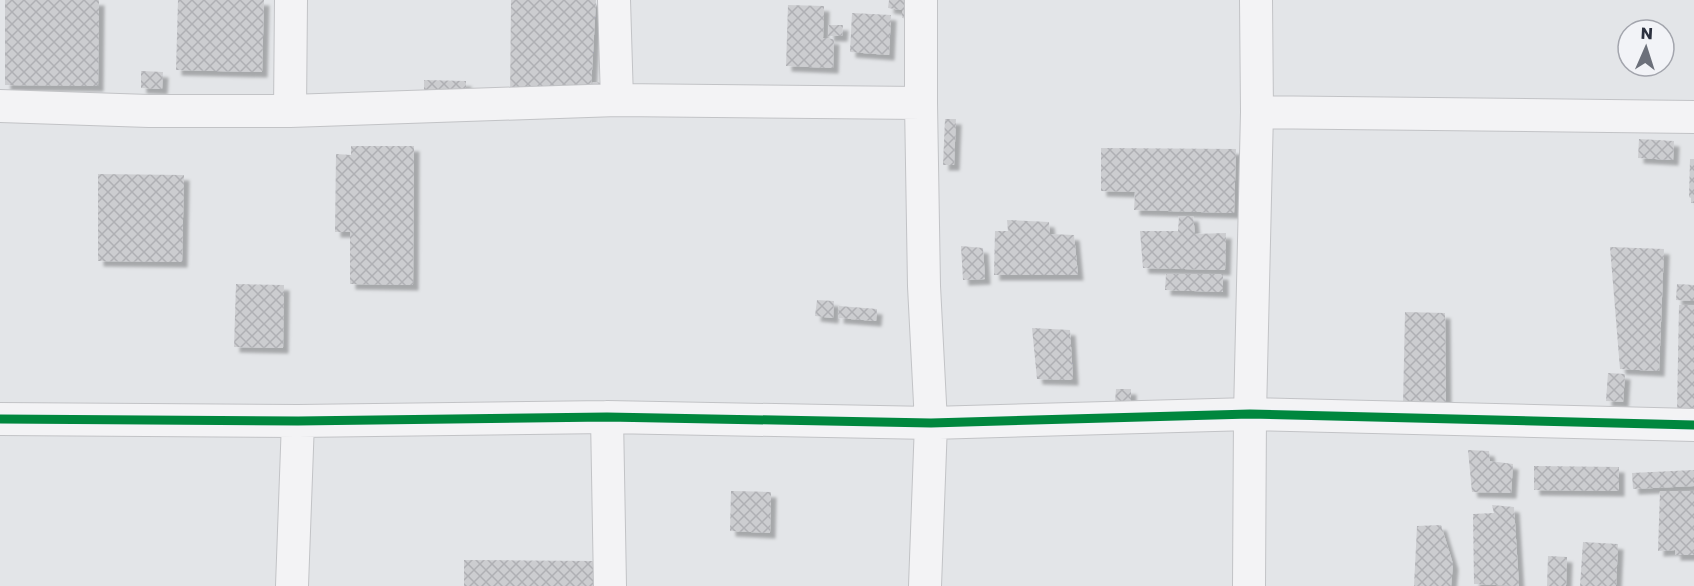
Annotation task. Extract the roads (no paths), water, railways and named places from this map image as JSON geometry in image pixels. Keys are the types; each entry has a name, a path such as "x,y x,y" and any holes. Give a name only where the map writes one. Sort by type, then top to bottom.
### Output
{"street":[{"path":"290,111 291,0"},
{"path":"614,0 617,100"},
{"path":"921,0 924,286 932,423 925,586"},
{"path":"1249,586 1250,414 1257,112 1256,0"},
{"path":"0,106 149,111 290,111 617,100 921,103"},
{"path":"1257,112 1694,117"},
{"path":"0,419 298,421 607,417 932,423 1250,414 1694,425"},
{"path":"607,417 610,586"},
{"path":"292,586 298,421"}]}
